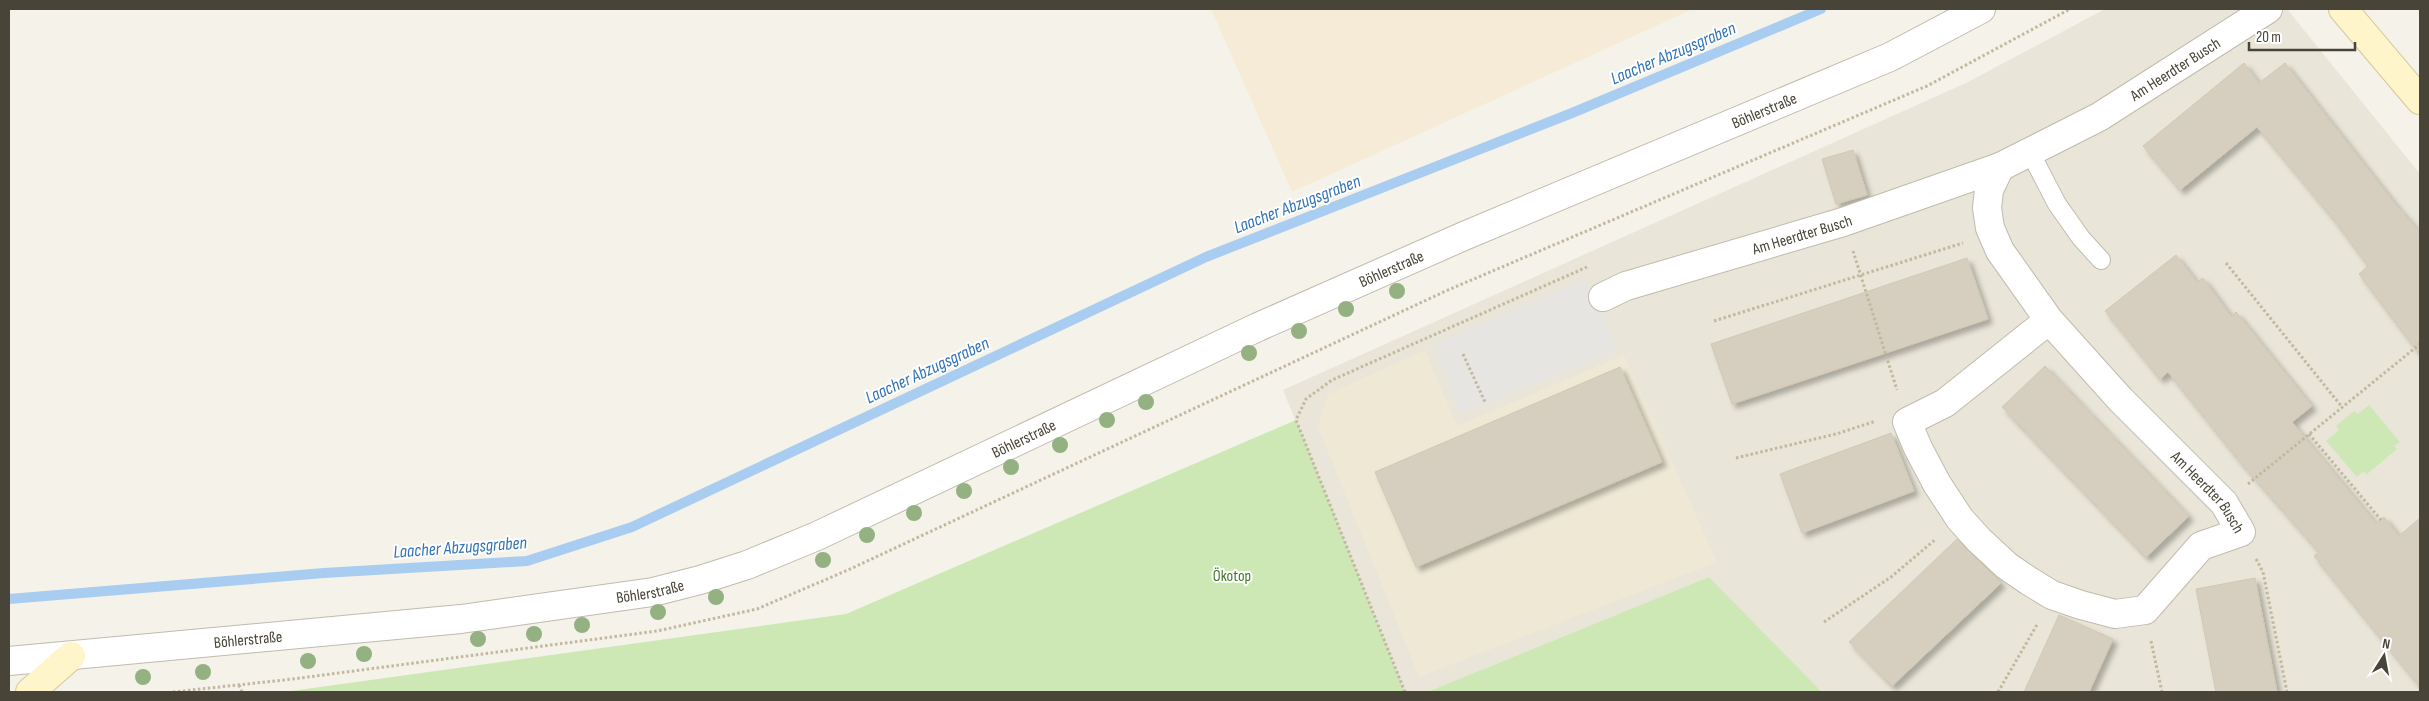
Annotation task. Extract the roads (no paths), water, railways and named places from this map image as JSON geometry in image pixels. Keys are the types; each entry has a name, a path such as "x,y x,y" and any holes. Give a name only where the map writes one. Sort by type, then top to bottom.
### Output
{"main road":[{"path":"2343,9 2420,100"},
{"path":"30,692 71,656"}],"street":[{"name":"Böhlerstraße","path":"9,661 451,620 553,607 653,592 700,580 746,565 817,536 1267,323 1464,236 1890,57 1981,9"},
{"name":"Am Heerdter Busch","path":"1603,296 1626,286 1843,222 2000,168 2099,117 2268,9"},
{"name":"Am Heerdter Busch","path":"2000,168 1989,190 1987,208 1992,233 2000,251 2049,320 2120,399 2224,503 2241,532 2201,546 2145,610 2115,614 2052,595 2007,566 1960,519 1937,484 1918,448 1906,417 1945,403 2049,320"}],"lane":[{"path":"2030,152 2057,204 2081,238 2101,260"}],"waterway":[{"name":"Laacher Abzugsgraben","path":"9,599 324,573 527,561 632,527 1206,257 1572,113 1821,9"}],"park label":[{"name":"Ökotop","path":"1232,575"}]}
